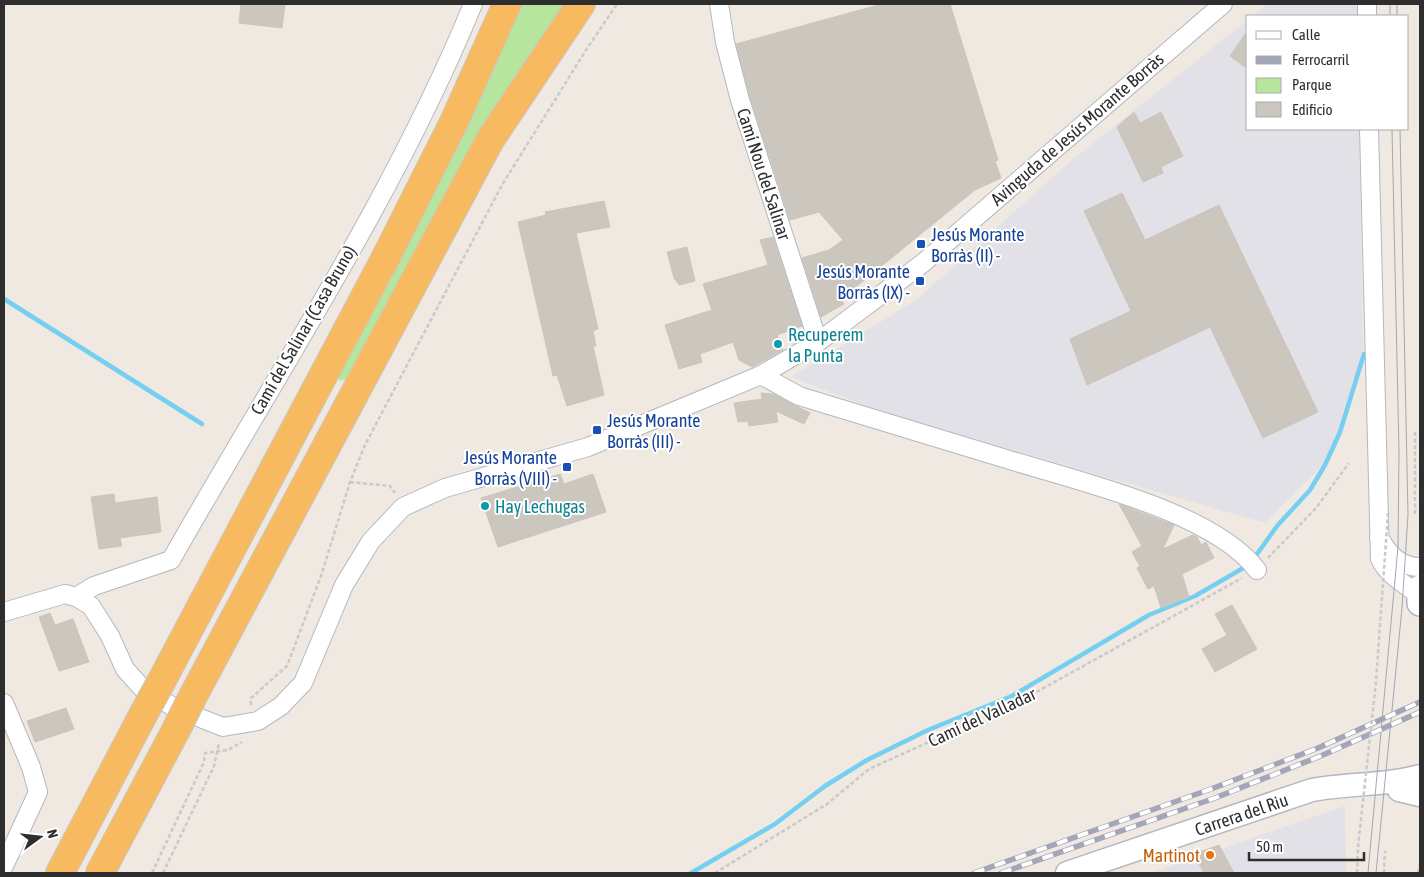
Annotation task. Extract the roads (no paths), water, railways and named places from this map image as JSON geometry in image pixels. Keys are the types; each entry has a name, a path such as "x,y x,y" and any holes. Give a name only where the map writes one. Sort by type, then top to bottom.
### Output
{"highway":[{"path":"100,873 490,140 582,4"},
{"path":"60,873 386,257 454,122 505,9"}],"street":[{"name":"Camí del Salinar (Casa Bruno)","path":"76,597 94,586 171,560 385,188 429,106 474,4"},
{"name":"Camí Nou del Salinar","path":"718,4 725,42 740,100 818,342"},
{"name":"Avinguda de Jesús Morante Borràs","path":"76,597 92,606 110,636 124,668 142,688 175,708 223,727 258,721 281,706 303,683 344,585 371,541 403,507 445,488 588,447 761,375 818,342 924,262 1223,4"},
{"path":"1370,130 1380,559 1385,570 1393,578 1409,586 1420,596"},
{"path":"761,375 799,396 1140,500 1220,536 1246,556 1256,570"},
{"path":"1378,537 1386,551 1401,563 1420,568"},
{"path":"4,612 65,594 76,597"},
{"path":"4,703 38,792 4,866"},
{"name":"Carrera del Riu","path":"1067,873 1288,797 1330,786 1390,782 1420,776"},
{"name":"Carrera del Riu","path":"1360,785 1409,788 1420,795"}],"waterway":[{"path":"4,299 202,424"},
{"path":"1255,557 1277,526 1310,490 1325,465 1340,432 1364,354"},
{"path":"691,873 775,824 825,786 867,760 928,730 1012,696 1149,615 1195,596 1245,567"}],"tram line":[{"path":"1390,4 1390,15"},
{"path":"1397,4 1397,15"},
{"path":"1368,873 1398,547 1399,453 1392,130"},
{"path":"1376,873 1402,608 1408,515 1400,130"}],"railway":[{"path":"974,873 1211,789 1318,748 1420,702"},
{"path":"1001,873 1215,798 1323,755 1420,712"}],"place":[{"name":"Jesús Morante Borràs (II) -","path":"921,244"},
{"name":"Jesús Morante Borràs (IX) -","path":"920,281"},
{"name":"Recuperem la Punta","path":"778,344"},
{"name":"Jesús Morante Borràs (III) -","path":"597,430"},
{"name":"Jesús Morante Borràs (VIII) -","path":"567,467"},
{"name":"Hay Lechugas","path":"485,506"},
{"name":"Martinot","path":"1210,855"}]}
